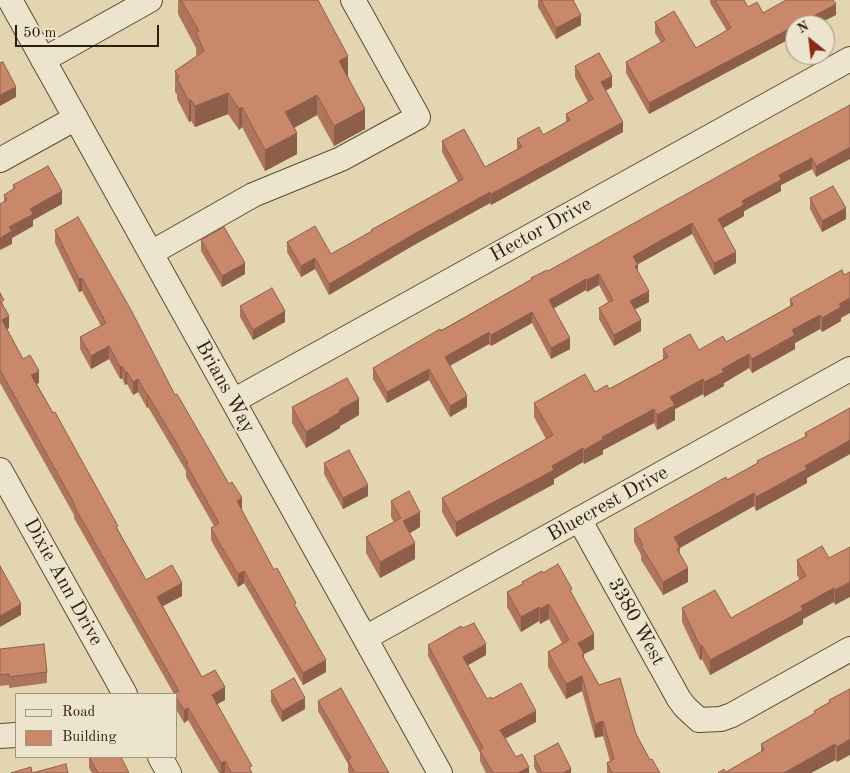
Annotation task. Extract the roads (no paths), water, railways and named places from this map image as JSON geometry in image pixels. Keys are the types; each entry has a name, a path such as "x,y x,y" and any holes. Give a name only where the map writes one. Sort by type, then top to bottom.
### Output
{"street":[{"name":"Brians Way","path":"10,0 440,773"},
{"path":"43,60 150,0"},
{"path":"150,253 253,195 341,159 418,117 353,0"},
{"name":"Hector Drive","path":"233,401 850,59"},
{"path":"0,160 76,118"},
{"name":"Bluecrest Drive","path":"365,638 850,369"},
{"name":"Dixie Ann Drive","path":"0,470 123,693"},
{"name":"3380 West","path":"579,519 679,699 691,714 699,720 715,720 732,715 850,649"},
{"path":"0,736 15,735"},
{"path":"161,758 169,773"}]}
